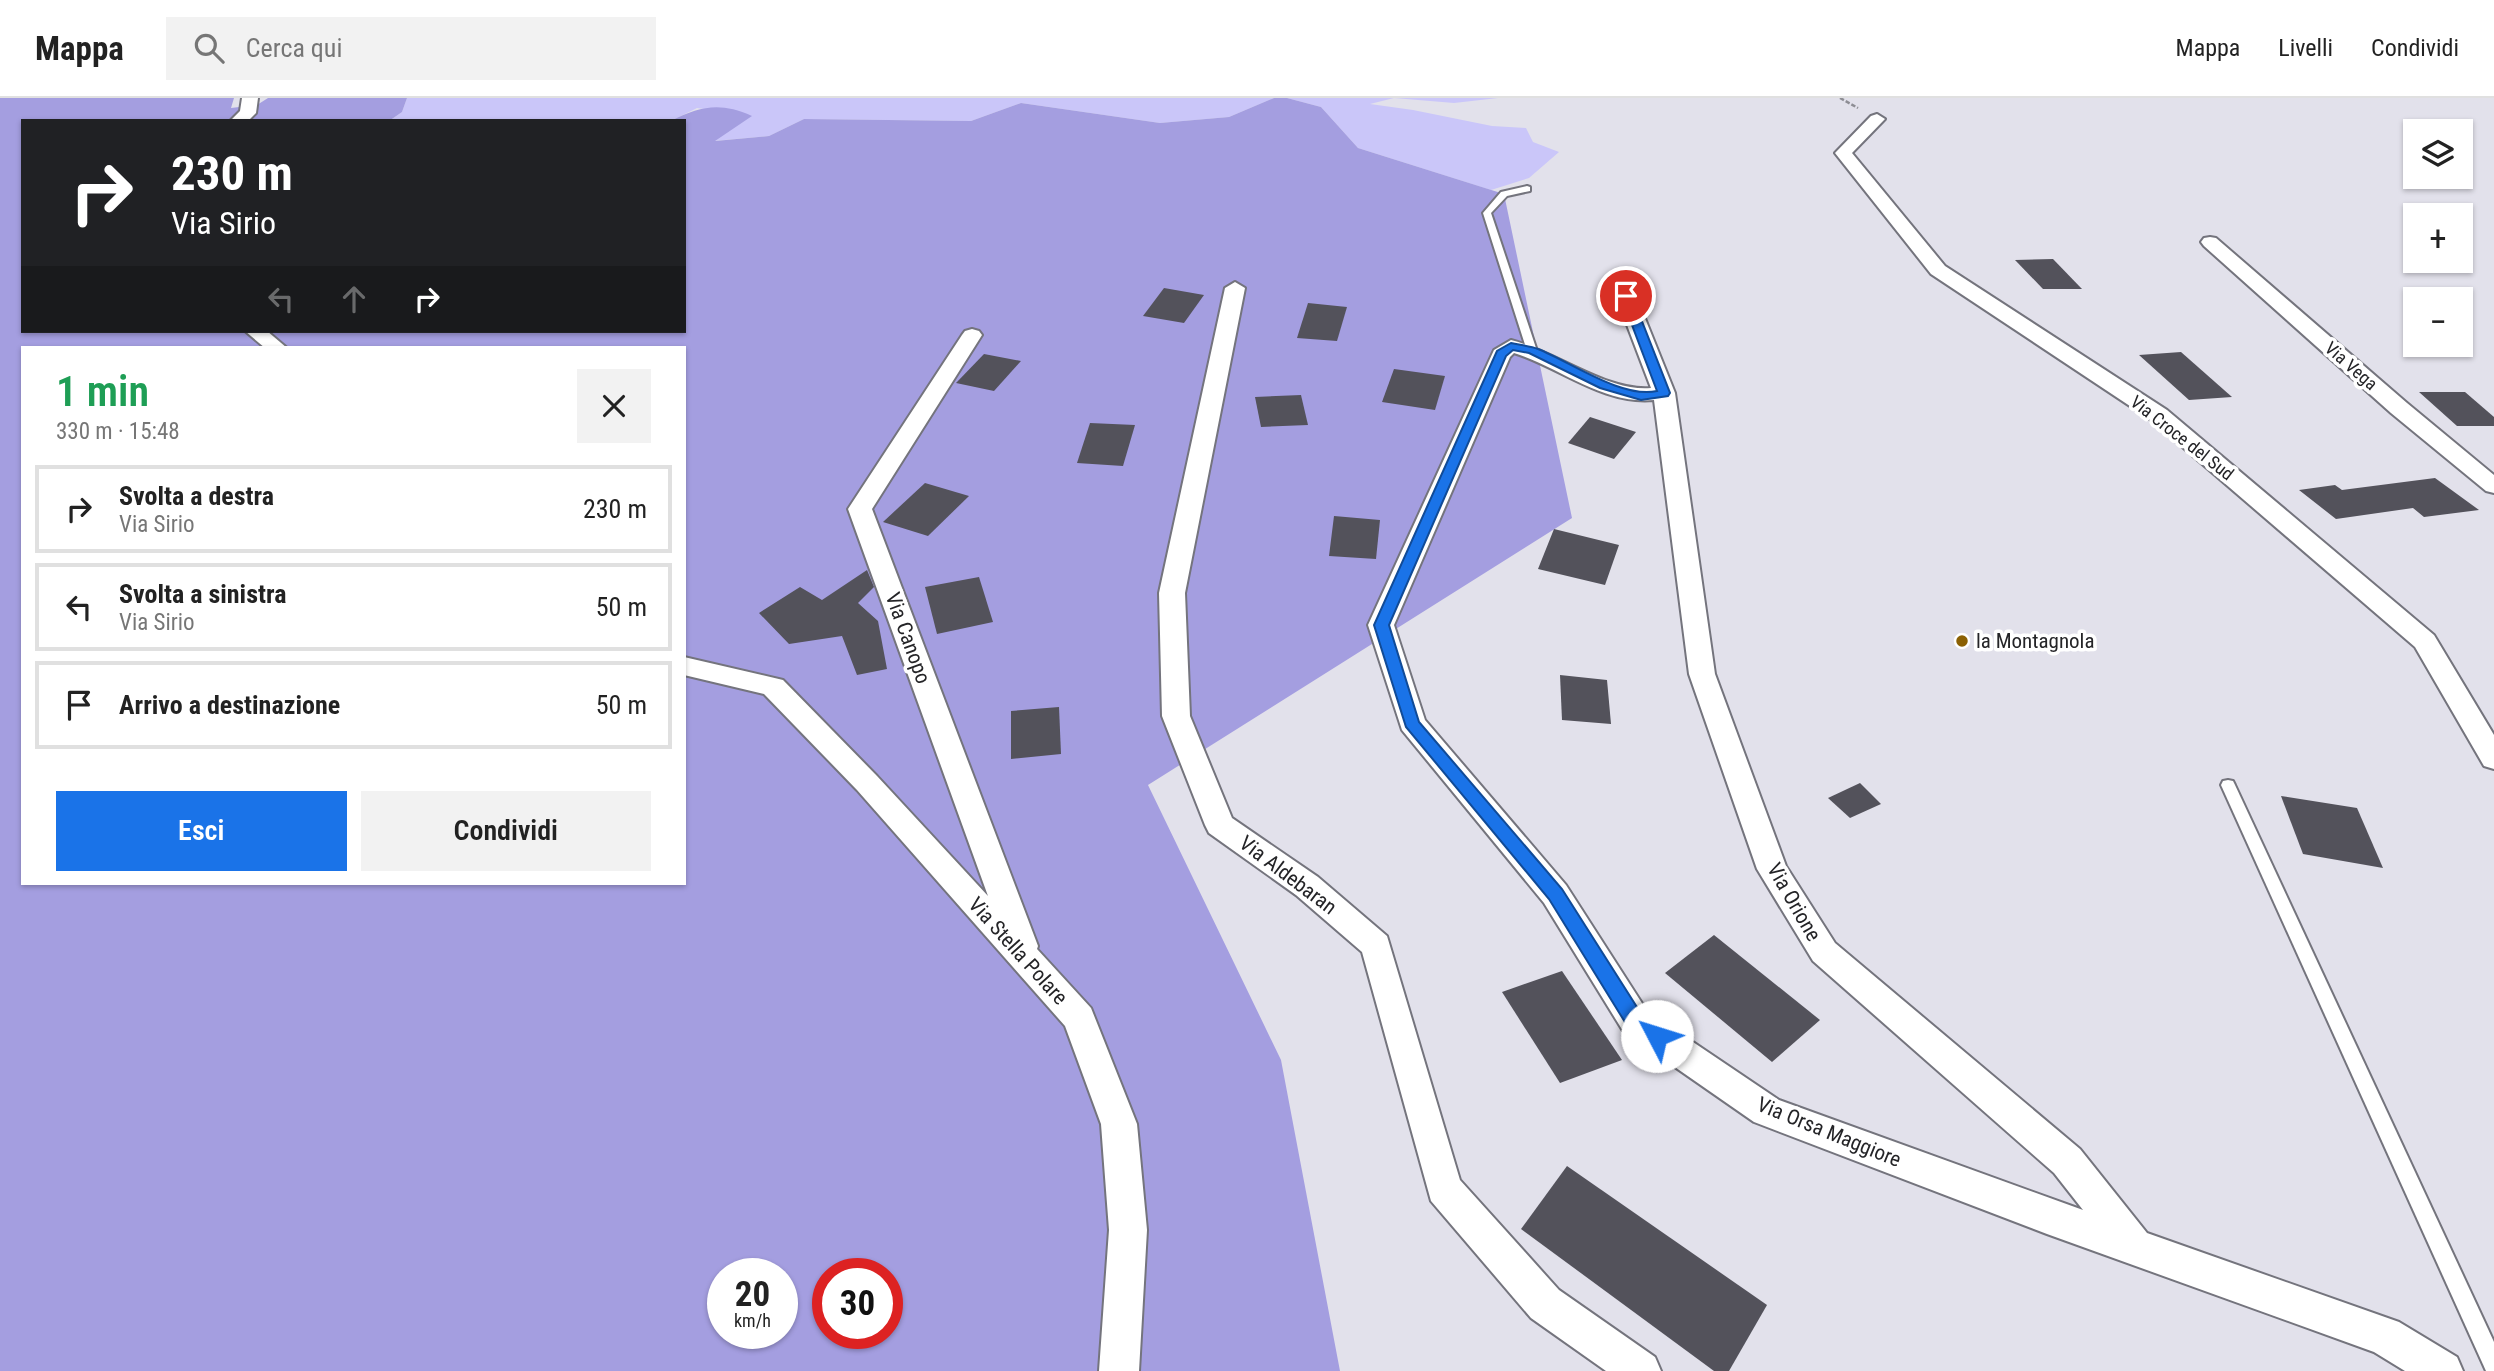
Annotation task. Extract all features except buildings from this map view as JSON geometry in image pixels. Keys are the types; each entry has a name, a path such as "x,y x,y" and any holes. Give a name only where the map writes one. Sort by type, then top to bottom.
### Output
{"street":[{"path":"240,119 248,113 250,98"},
{"name":"Via Croce del Sud","path":"1877,119 1843,153 1938,270 2158,415 2425,641 2494,759"},
{"name":"Via Vega","path":"2210,242 2399,408 2494,486"},
{"name":"Via Aldebaran","path":"1236,288 1172,593 1176,716 1220,825 1307,886 1376,945 1444,1189 1545,1304 1641,1371"},
{"name":"Via Orione","path":"1626,296 1664,393 1702,674 1772,869 1824,952 2067,1161 2134,1247"},
{"path":"258,333 274,346"},
{"name":"Via Canopo","path":"972,335 860,509 1027,960"},
{"path":"1517,352 1645,398 1664,393"},
{"name":"Via Orsa Maggiore","path":"1517,352 1381,625 1412,723 1555,894 1635,1021 1767,1111 2134,1247 2385,1336 2444,1371"},
{"name":"Via Stella Polare","path":"686,666 773,687 867,783 1079,1018 1119,1124 1128,1230 1119,1371"}],"lane":[{"path":"1517,352 1487,213 1504,194 1527,189"},
{"path":"2228,785 2494,1365"}],"shaded area":[{"path":"0,98 234,98 231,108 257,105 268,98 407,98 402,112 392,119 21,119 21,333 686,333 686,119 676,119 701,109 720,107 752,116 715,141 769,136 804,119 971,121 1021,103 1160,123 1229,117 1274,98 1287,98 1321,107 1358,148 1504,194 1572,518 1148,785 1281,1060 1340,1371 0,1371"},
{"path":"407,98 1274,98 1229,117 1160,123 1021,103 971,121 804,119 769,136 713,141 751,116 697,108 675,119 392,119 402,112"},
{"path":"1287,98 1394,98 1370,104 1492,126 1526,128 1533,142 1559,152 1529,178 1491,190 1358,148 1321,107"},
{"path":"1394,98 1498,98 1454,103"}],"place":[{"name":"la Montagnola","path":"1962,641"}],"route":[{"path":"1626,296 1664,393 1645,398 1604,385 1532,351 1511,346 1501,354 1381,625 1412,723 1555,894 1635,1021 1657,1036"}]}
